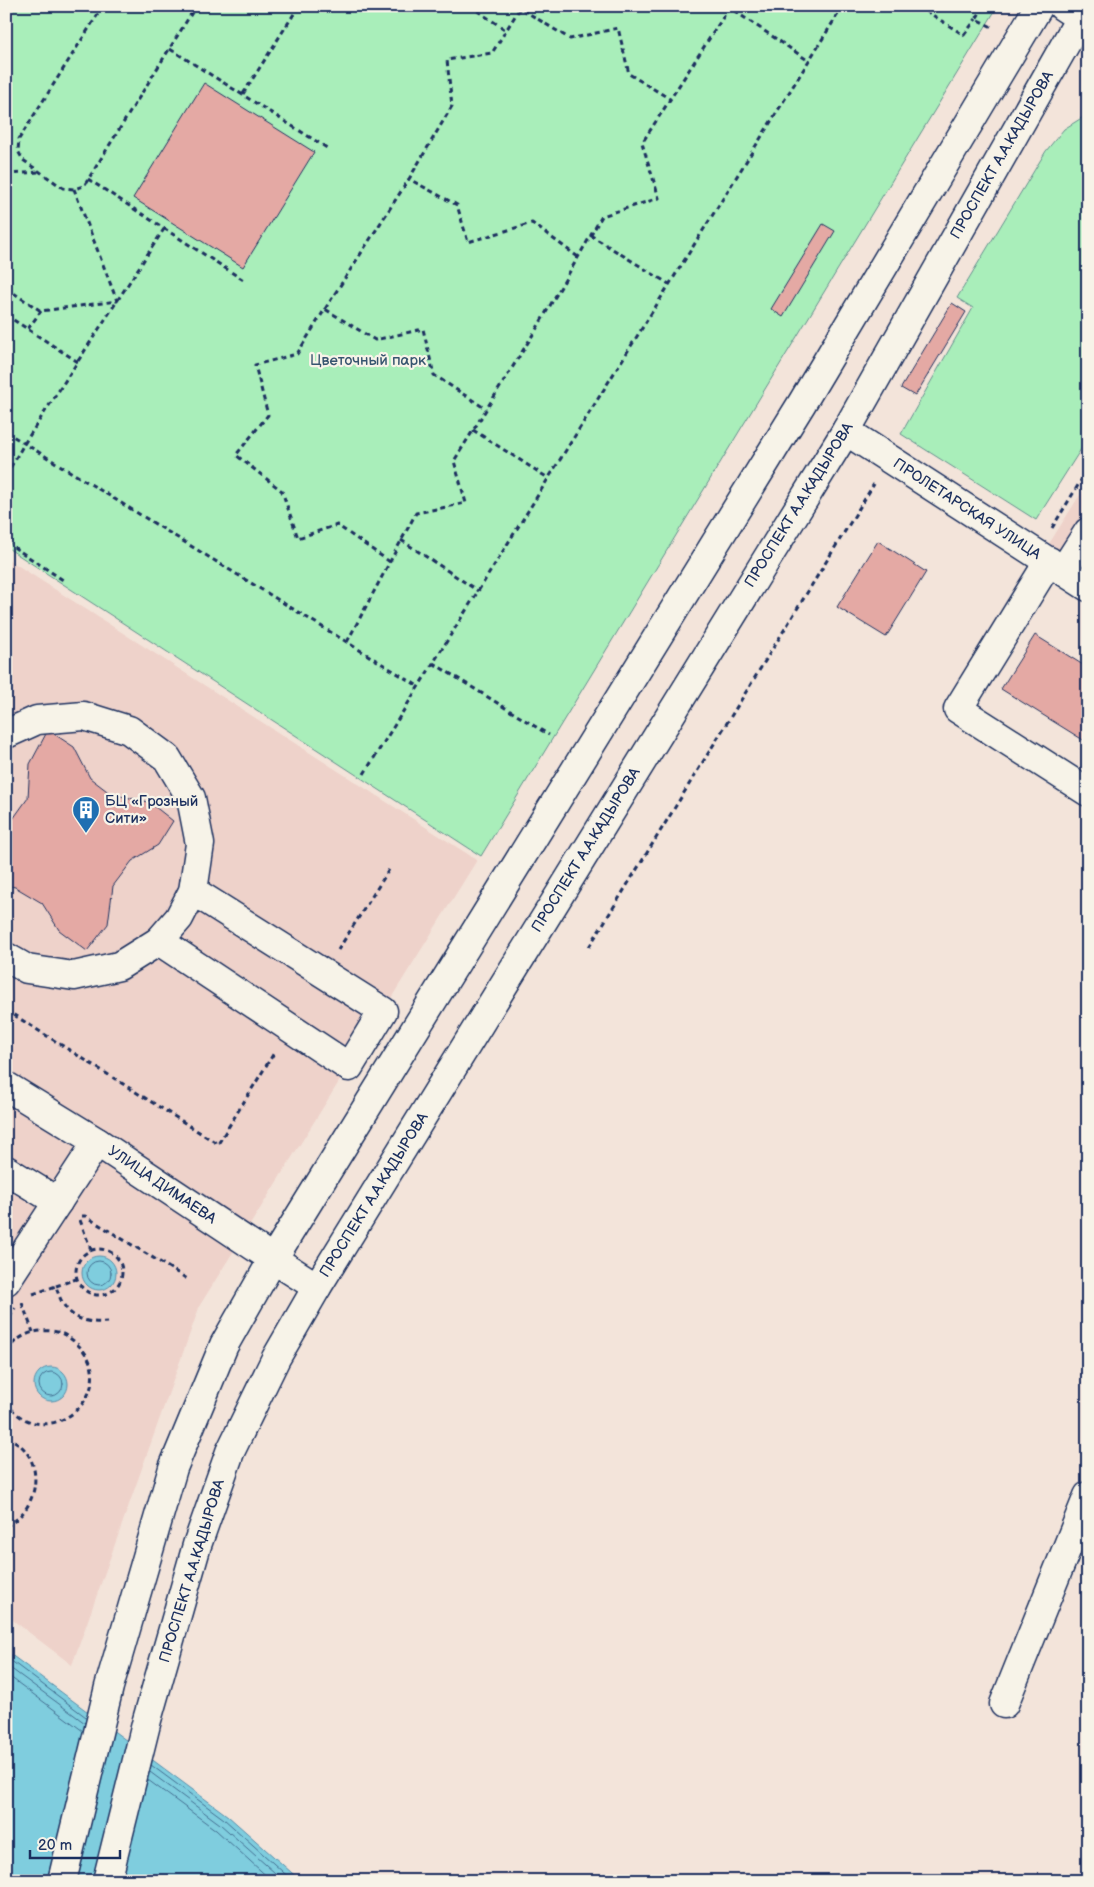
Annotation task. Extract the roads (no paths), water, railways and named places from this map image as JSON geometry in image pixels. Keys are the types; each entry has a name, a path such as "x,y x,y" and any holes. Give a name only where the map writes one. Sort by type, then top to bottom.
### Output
{"main road":[{"path":"62,1881 109,1687 173,1468 224,1345 272,1259 802,403 1039,6"},
{"name":"ПРОСПЕКТ А.А.КАДЫРОВА","path":"107,1881 147,1720 197,1545 230,1452 276,1358 317,1286 846,430 1079,13"},
{"name":"ПРОЛЕТАРСКАЯ УЛИЦА","path":"846,430 1088,587"},
{"path":"1088,532 1049,562 958,708 1088,792"},
{"path":"6,734 37,720 84,716 129,730 167,758 191,798 200,844 192,891 179,918 159,941 120,966 74,976 27,969 6,957"},
{"path":"159,941 349,1067 383,1011 192,891"},
{"path":"366,1038 398,1057"},
{"name":"УЛИЦА ДИМАЕВА","path":"6,1086 97,1142 272,1259 317,1286"},
{"path":"6,1281 97,1142"},
{"path":"6,1170 58,1202"},
{"path":"1004,1704 1088,1496"}],"water":[{"path":"99,1256 111,1261 116,1273 111,1285 99,1290 87,1285 82,1273 87,1261"},
{"path":"51,1367 63,1372 68,1384 63,1396 51,1401 39,1396 34,1384 39,1372"},
{"path":"6,1651 228,1816 301,1881 6,1881"}],"place":[{"name":"БЦ «Грозный Сити»","path":"86,834"}],"park label":[{"name":"Цветочный парк","path":"368,360"}]}
